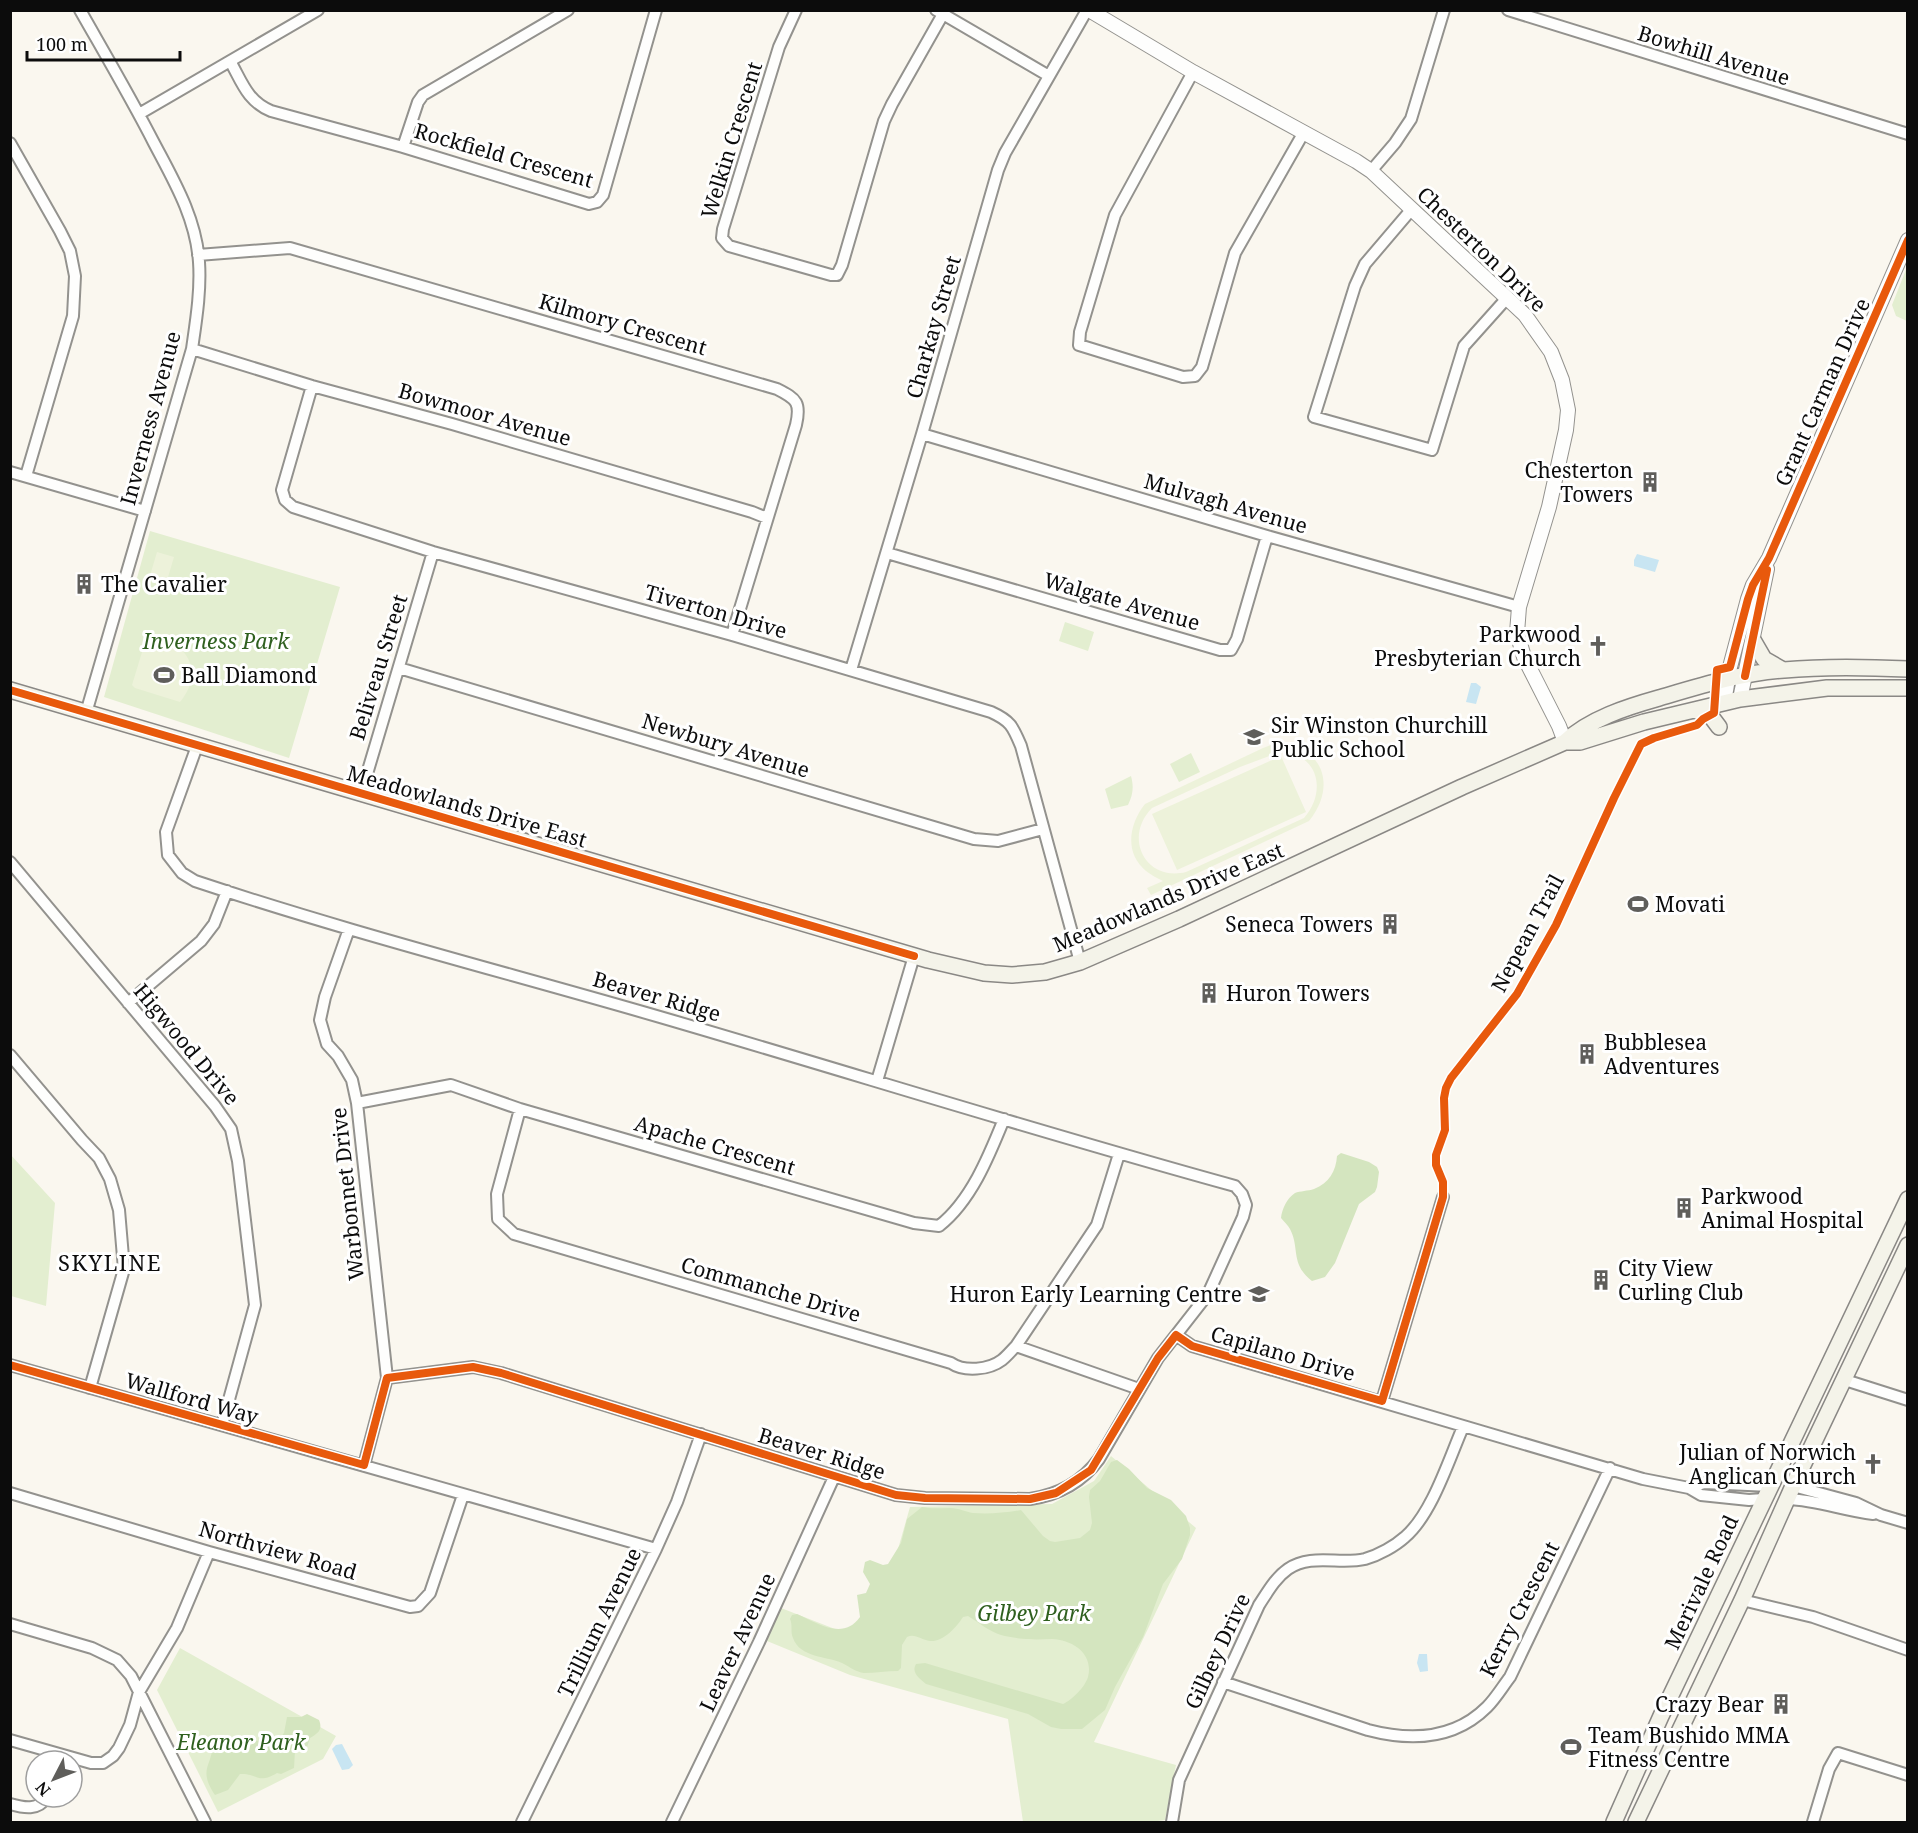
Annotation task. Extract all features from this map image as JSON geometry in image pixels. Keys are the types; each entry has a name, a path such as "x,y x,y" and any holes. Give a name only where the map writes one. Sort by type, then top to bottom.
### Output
{"main road":[{"path":"1753,640 1764,659 1783,670"},
{"name":"Meadowlands Drive East","path":"10,690 914,956 958,968 1012,975 1045,972 1080,962 1565,742 1576,731 1637,704 1715,681 1783,670 1845,667 1908,669"},
{"name":"Meadowlands Drive East","path":"1565,742 1580,742 1644,722 1740,699 1827,688 1908,688"},
{"path":"1691,710 1710,715 1719,727"},
{"name":"Merivale Road","path":"1614,1822 1661,1716 1908,1198"},
{"path":"1636,1822 1908,1245"},
{"path":"1606,1822 1621,1806"}],"street":[{"name":"Inverness Avenue","path":"80,10 182,195 198,255 198,305 192,349 86,713"},
{"path":"139,114 318,10"},
{"path":"403,147 417,102 423,95 568,10"},
{"name":"Rockfield Crescent","path":"230,61 252,100 260,106 589,204 597,202 603,195 656,10"},
{"name":"Welkin Crescent","path":"796,10 779,47 722,238 729,246 831,275 837,275 842,265 884,121 940,12"},
{"name":"Chesterton Drive","path":"1088,10 1193,72 1356,160 1371,171 1525,315 1551,352 1562,380 1568,410 1566,430 1549,507 1519,607 1517,633 1524,657 1565,742"},
{"name":"Charkay Street","path":"851,670 1005,153 1088,10"},
{"path":"1371,171 1395,143 1411,119 1444,10"},
{"name":"Bowhill Avenue","path":"1508,10 1908,134"},
{"path":"940,12 1049,76"},
{"path":"1193,72 1115,215 1080,332 1079,345 1183,377 1195,376 1202,367 1235,253 1304,132"},
{"path":"10,143 70,251 75,276 73,316 26,476"},
{"path":"1411,210 1365,264 1355,286 1314,417 1432,450 1464,346 1507,298"},
{"name":"Grant Carman Drive","path":"1724,702 1753,585 1769,558 1908,240"},
{"name":"Kilmory Crescent","path":"198,255 290,248 777,389 789,395 797,402 799,412 732,635"},
{"name":"Bowmoor Avenue","path":"192,349 767,518"},
{"name":"Tiverton Drive","path":"312,386 282,490 285,500 293,507 433,552 732,635 991,712 1004,718 1012,724 1021,746 1080,962"},
{"name":"Mulvagh Avenue","path":"922,434 1267,536 1519,607"},
{"path":"10,472 145,511"},
{"name":"Walgate Avenue","path":"887,553 1220,650 1231,650 1238,639 1267,536"},
{"name":"Beliveau Street","path":"361,794 433,552"},
{"name":"Grant Carman Drive","path":"1740,699 1769,558"},
{"name":"Newbury Avenue","path":"399,668 974,839 998,841 1043,829"},
{"name":"Beaver Ridge","path":"197,746 166,832 168,855 182,873 195,881 349,929 560,988 1119,1154 1235,1186 1242,1194 1246,1205 1232,1245 1208,1294 1158,1358 1091,1470 1065,1489 1050,1495 1030,1498 896,1495 501,1373 473,1367 387,1378"},
{"name":"Higwood Drive","path":"10,862 215,1106 231,1129 238,1161 255,1305 222,1425"},
{"path":"128,1003 201,941 214,924 227,891"},
{"name":"Warbonnet Drive","path":"349,929 325,998 320,1020 327,1044 338,1056 352,1080 357,1103 387,1378 364,1465"},
{"path":"877,1081 914,956"},
{"path":"10,1055 99,1158 110,1179 119,1210 124,1269 90,1388"},
{"name":"Apache Crescent","path":"357,1103 451,1085 520,1108 914,1223 939,1227 952,1217 984,1167 1004,1119"},
{"name":"Commanche Drive","path":"520,1108 496,1194 498,1219 514,1234 956,1366 979,1369 1001,1362 1016,1346 1097,1225 1119,1154"},
{"path":"1382,1401 1443,1197"},
{"name":"Capilano Drive","path":"1176,1335 1192,1346 1642,1479 1689,1488 1701,1495 1749,1500 1767,1493 1791,1493"},
{"path":"1016,1346 1139,1389"},
{"name":"Wallford Way","path":"10,1365 656,1549"},
{"path":"1845,1380 1908,1400"},
{"name":"Gilbey Drive","path":"1172,1822 1179,1780 1259,1605 1271,1586 1288,1569 1312,1560 1364,1559 1386,1550 1406,1537 1432,1500 1463,1427"},
{"name":"Trillium Avenue","path":"522,1822 656,1549 677,1502 701,1434"},
{"name":"Kerry Crescent","path":"1223,1682 1391,1736 1415,1738 1438,1734 1460,1726 1487,1707 1510,1677 1610,1468"},
{"name":"Leaver Avenue","path":"672,1822 759,1642 834,1477"},
{"name":"Northview Road","path":"10,1493 209,1552 410,1607 418,1606 430,1593 463,1495"},
{"path":"1791,1493 1856,1503 1881,1515 1908,1523"},
{"path":"84,1762 103,1763 119,1748 130,1725 139,1692 177,1628 209,1552"},
{"path":"1742,1600 1813,1617 1908,1650"},
{"path":"10,1624 92,1648 117,1660 131,1677 205,1822"},
{"path":"10,1740 37,1749"},
{"path":"1813,1822 1829,1769 1838,1753 1908,1775"}],"green space":[{"path":"1907,267 1908,321 1896,316 1892,305"},
{"name":"Inverness Park","path":"150,531 340,587 289,758 104,697"},
{"path":"157,552 174,557 166,584 149,579"},
{"path":"1065,622 1094,632 1088,651 1059,641"},
{"name":"Ball Diamond","path":"158,638 179,648 190,663 191,682 180,702 135,688 132,685 146,639"},
{"path":"1271,745 1302,750 1313,758 1320,768 1323,793 1309,821 1151,895 1147,888 1163,881 1139,864 1134,856 1131,838 1135,820 1145,804","holes":["1280,752 1293,754 1311,766 1317,786 1311,808 1304,818 1186,872 1172,873 1159,870 1143,855 1139,844 1139,832 1143,819 1152,808 1240,767"]},
{"path":"1191,753 1200,772 1179,782 1170,764"},
{"path":"1281,756 1306,812 1177,870 1152,814"},
{"path":"1131,776 1132,791 1128,805 1111,809 1105,789"},
{"path":"1341,1153 1377,1167 1379,1172 1377,1187 1375,1192 1359,1204 1335,1263 1325,1277 1312,1281 1305,1275 1298,1262 1293,1236 1281,1218 1285,1204 1292,1195 1314,1189 1328,1180 1335,1167 1337,1156"},
{"path":"10,1154 55,1203 46,1306 11,1296"},
{"name":"Gilbey Park","path":"1111,1456 1196,1528 1094,1742 1176,1765 1165,1820 1151,1822 1023,1822 1008,1719 850,1675 767,1641 781,1608 858,1638 892,1570 910,1507 1052,1504 1094,1481"},
{"name":"Gilbey Park","path":"1117,1460 1147,1488 1171,1500 1186,1516 1190,1535 1182,1559 1163,1584 1143,1637 1105,1710 1082,1729 1051,1727 1028,1714 926,1684 914,1670 916,1664 925,1663 1063,1704 1081,1689 1088,1677 1089,1669 1085,1655 1067,1642 1001,1635 968,1616 963,1617 945,1636 935,1641 915,1636 907,1637 902,1645 901,1668 898,1671 864,1673 842,1663 808,1653 796,1645 790,1619 792,1615 797,1614 821,1625 838,1629 846,1628 860,1617 857,1595 866,1593 870,1584 863,1572 865,1562 870,1560 883,1565 888,1564 901,1543 907,1519 922,1507 953,1508 979,1513 1021,1510 1050,1541 1080,1538 1090,1530 1092,1523 1090,1490 1100,1481 1111,1462"},
{"name":"Eleanor Park","path":"180,1648 336,1736 323,1759 218,1812 157,1690"},
{"path":"307,1714 319,1720 320,1729 310,1738 307,1747 295,1751 294,1768 265,1778 240,1774 228,1790 215,1795 206,1773 213,1741 225,1738 242,1742 279,1739 284,1733 287,1717 301,1717"}],"water":[{"path":"1637,554 1659,560 1655,572 1634,566"},
{"path":"1471,683 1476,683 1481,687 1476,704 1466,702"},
{"path":"1419,1654 1427,1654 1428,1671 1420,1672 1417,1663"},
{"path":"342,1744 353,1765 349,1769 342,1770 332,1749"}],"cycle path":[{"name":"Nepean Trail","path":"10,1365 364,1465 387,1378 473,1367 501,1373 896,1495 925,1498 1030,1499 1056,1493 1091,1470 1158,1358 1176,1335 1192,1346 1382,1401 1443,1197 1443,1182 1436,1165 1436,1155 1445,1130 1446,1088 1451,1078 1517,994 1556,925 1641,744 1697,725 1714,713 1717,670 1730,667 1753,585 1769,558 1908,240"},
{"path":"1745,676 1767,570"},
{"path":"10,690 914,956"}],"place":[{"name":"Chesterton Towers","path":"1650,482"},
{"name":"The Cavalier","path":"84,584"},
{"name":"Parkwood Presbyterian Church","path":"1598,646"},
{"name":"Ball Diamond","path":"164,675"},
{"name":"Sir Winston Churchill Public School","path":"1254,737"},
{"name":"Movati","path":"1638,904"},
{"name":"Seneca Towers","path":"1390,924"},
{"name":"Huron Towers","path":"1209,993"},
{"name":"Bubblesea Adventures","path":"1587,1054"},
{"name":"Parkwood Animal Hospital","path":"1684,1208"},
{"name":"City View Curling Club","path":"1601,1280"},
{"name":"Huron Early Learning Centre","path":"1259,1294"},
{"name":"Julian of Norwich Anglican Church","path":"1873,1464"},
{"name":"Crazy Bear","path":"1781,1704"},
{"name":"Team Bushido MMA Fitness Centre","path":"1571,1747"}],"district":[{"name":"SKYLINE","path":"110,1262"}]}
